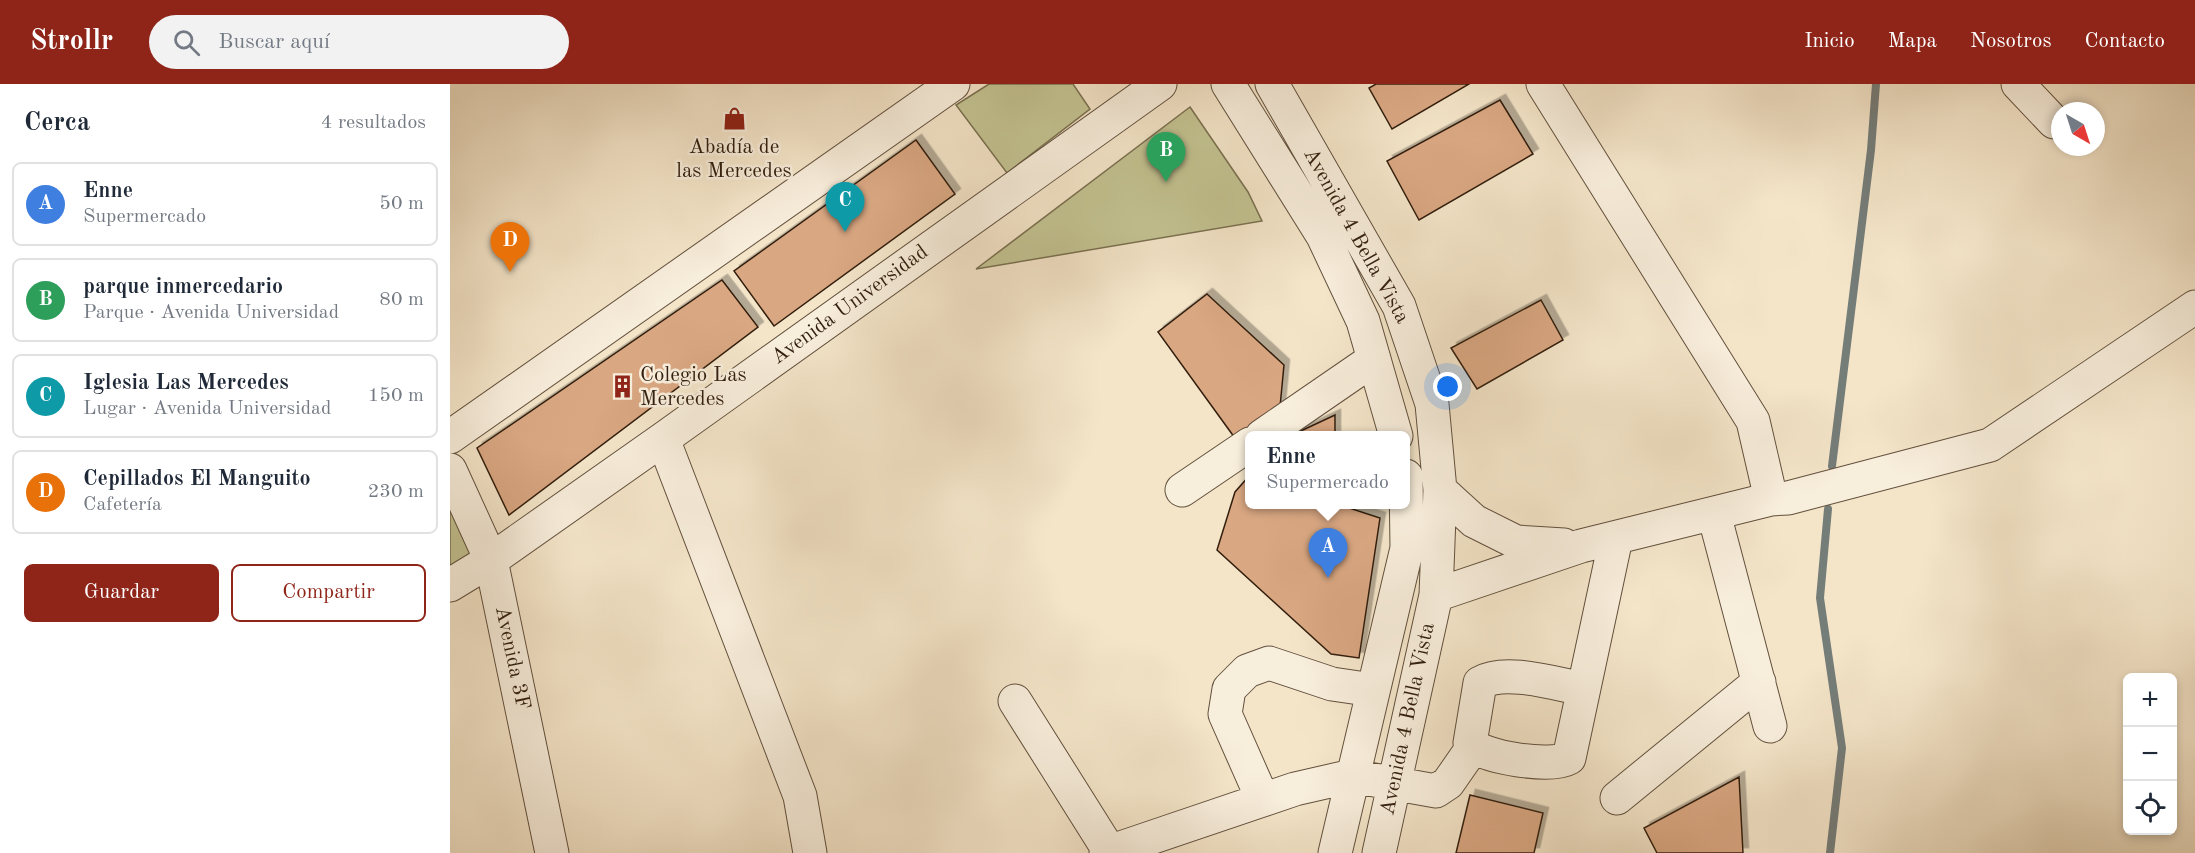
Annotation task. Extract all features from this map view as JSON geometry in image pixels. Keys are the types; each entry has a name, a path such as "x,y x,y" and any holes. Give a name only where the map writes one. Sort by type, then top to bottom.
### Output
{"street":[{"path":"450,437 953,84"},
{"name":"Avenida Universidad","path":"450,585 491,560 663,439 1160,84"},
{"name":"Avenida 4 Bella Vista","path":"1228,84 1323,236 1362,321 1395,431"},
{"name":"Avenida 4 Bella Vista","path":"1272,84 1399,306 1432,404 1440,490 1436,595 1379,853"},
{"path":"1543,84 1753,421 1771,499"},
{"path":"2018,84 2051,119"},
{"path":"1436,595 1581,546 1771,499 1788,498 1990,445 2195,307"},
{"path":"1268,431 1374,359"},
{"path":"663,439 801,796 810,853"},
{"path":"1182,490 1245,447"},
{"name":"Avenida 3F","path":"450,470 491,560 552,853"},
{"path":"1440,490 1474,521 1516,543 1581,546"},
{"name":"Avenida 4 Bella Vista","path":"1335,853 1407,548 1406,509"},
{"path":"1714,514 1770,726"},
{"path":"1583,689 1519,676 1480,682 1470,743 1473,747 1539,763 1569,758 1616,538"},
{"path":"1263,800 1225,714 1229,689 1247,671 1269,663 1332,684 1373,690"},
{"path":"1617,798 1759,682"},
{"path":"1015,701 1108,852 1295,789 1352,776 1436,791 1448,783 1473,747"}],"shaded area":[{"path":"989,84 1073,84 1090,109 1007,173 956,105"},
{"path":"1190,107 1248,192 1262,221 976,269"},
{"path":"450,470 491,560 450,583"}],"building":[{"path":"1376,84 1469,84 1392,129 1369,88"},
{"path":"1500,100 1533,154 1419,220 1387,161"},
{"path":"916,140 955,194 774,326 734,271"},
{"name":"Colegio Las Mercedes","path":"722,280 758,327 509,515 477,448"},
{"path":"1207,294 1284,365 1280,407 1255,431 1245,431 1245,440 1240,445 1158,332"},
{"path":"1541,300 1563,340 1477,389 1451,348"},
{"path":"1335,415 1335,431 1301,431"},
{"path":"1245,481 1245,509 1352,509 1380,518 1359,658 1331,654 1217,550 1235,492"},
{"path":"1739,777 1743,853 1657,853 1644,828"},
{"path":"1470,795 1543,813 1534,853 1456,853"}],"waterway":[{"path":"1832,466 1871,150 1876,84"},
{"path":"1828,509 1820,598 1842,748 1830,853"}],"place":[{"name":"Abadía de las Mercedes","path":"734,119"},
{"name":"parque inmercedario","path":"1166,182"},
{"name":"Iglesia Las Mercedes","path":"845,232"},
{"name":"Cepillados El Manguito","path":"510,272"},
{"name":"Colegio Las Mercedes","path":"622,387"},
{"name":"Enne","path":"1328,578"}]}
